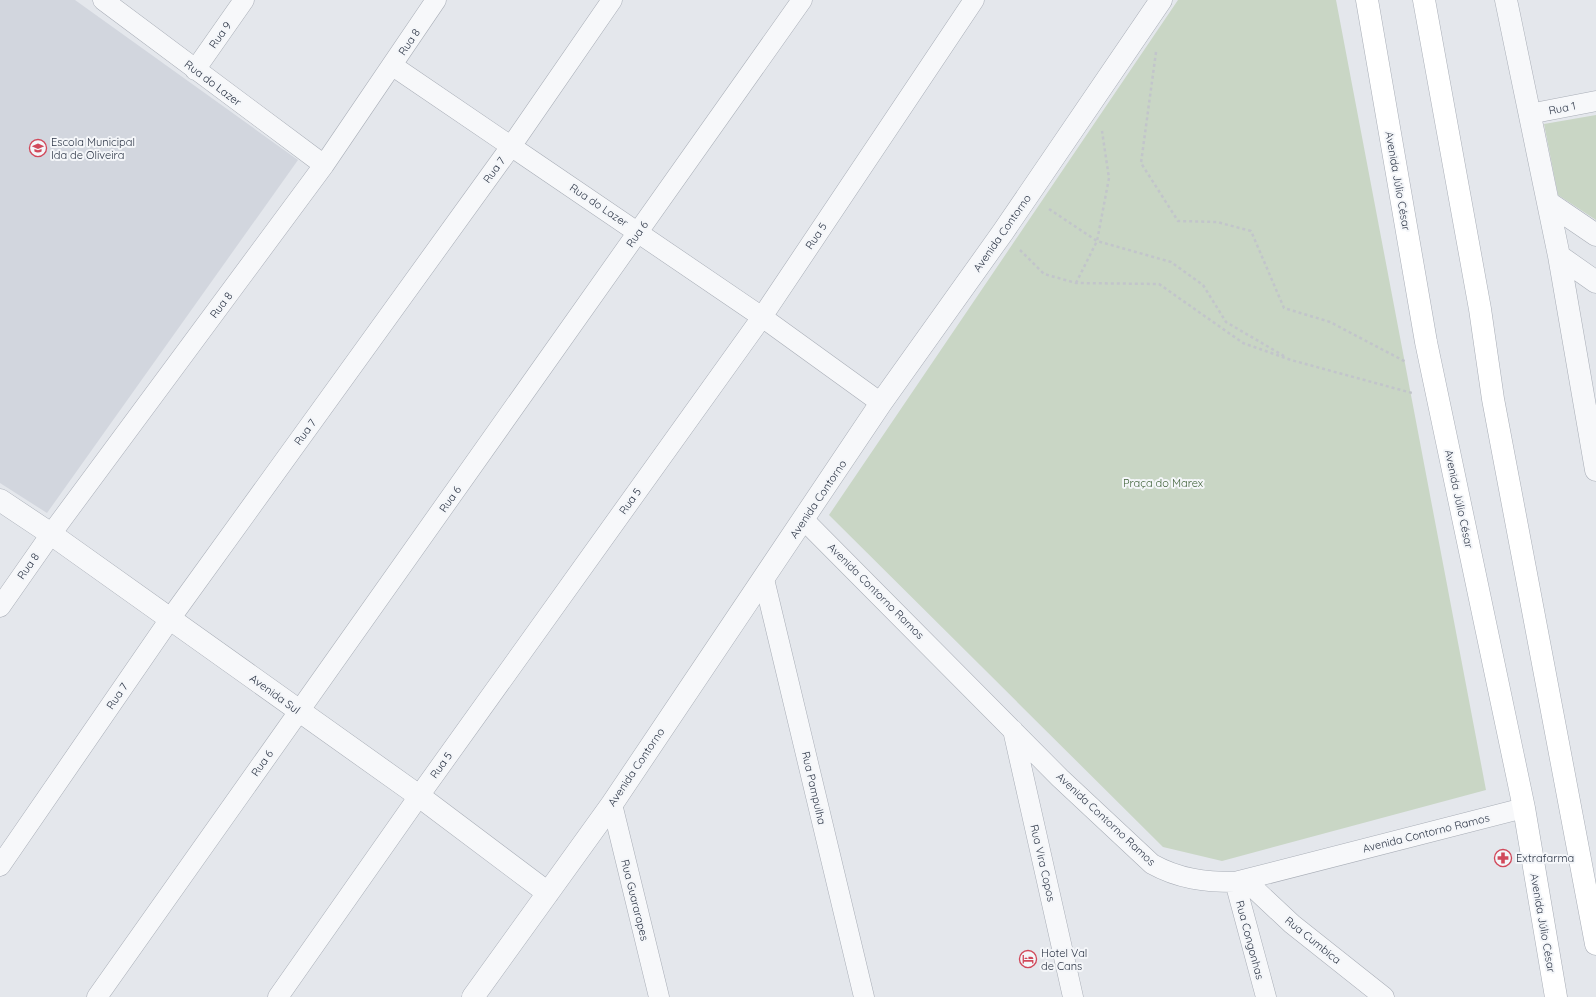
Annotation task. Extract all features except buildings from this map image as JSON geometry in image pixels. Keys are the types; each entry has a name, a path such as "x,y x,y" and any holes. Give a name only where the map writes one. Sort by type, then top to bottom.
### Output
{"main road":[{"name":"Avenida Júlio César","path":"1367,0 1426,342 1524,808 1556,997"},
{"path":"1424,0 1480,309 1494,407 1596,944"}],"street":[{"name":"Rua do Lazer","path":"102,0 324,165"},
{"name":"Rua 9","path":"195,70 244,0"},
{"name":"Rua 8","path":"0,607 51,534 324,165 393,66 436,0"},
{"name":"Rua 7","path":"0,866 170,619 512,145 612,0"},
{"name":"Rua 6","path":"97,997 802,0"},
{"name":"Rua 5","path":"278,997 419,796 762,317 974,0"},
{"name":"Avenida Contorno","path":"473,997 612,804 804,520 881,403 1004,232 1097,92 1162,0"},
{"path":"1506,0 1528,114 1549,203 1596,470"},
{"name":"Rua do Lazer","path":"393,66 639,232 762,317 881,403"},
{"name":"Rua 1","path":"1528,114 1596,101"},
{"path":"1549,203 1596,234"},
{"path":"1559,256 1596,282"},
{"name":"Avenida Sul","path":"0,500 51,534 419,796 548,893"},
{"name":"Avenida Contorno Ramos","path":"804,520 1060,778 1152,864 1165,871 1197,881 1240,881 1524,808"},
{"name":"Rua Pampulha","path":"764,579 864,997"},
{"name":"Rua Vira Copos","path":"1013,729 1073,997"},
{"name":"Rua Guararapes","path":"612,804 659,997"},
{"name":"Rua Congonhas","path":"1240,881 1266,997"},
{"name":"Rua Cumbica","path":"1240,881 1384,997"}],"path":[{"path":"1157,46 1140,163 1178,221 1217,222 1251,231 1284,308 1330,322 1433,377"},
{"path":"1076,283 1097,240 1109,178 1097,92"},
{"path":"1028,196 1097,240 1171,262 1203,285 1226,322 1291,360"},
{"path":"1004,232 1044,274 1076,283 1159,284 1243,343 1291,360 1438,400"}],"shaded area":[{"path":"0,0 75,0 298,160 47,513 0,483"}],"green space":[{"name":"Praça do Marex","path":"1178,0 1336,0 1486,790 1222,861 1163,847 829,515"},
{"path":"1596,115 1596,220 1558,195 1544,124"}],"place":[{"name":"Escola Municipal Ida de Oliveira","path":"38,148"},
{"name":"Extrafarma","path":"1503,858"},
{"name":"Hotel Val de Cans","path":"1028,959"}]}
